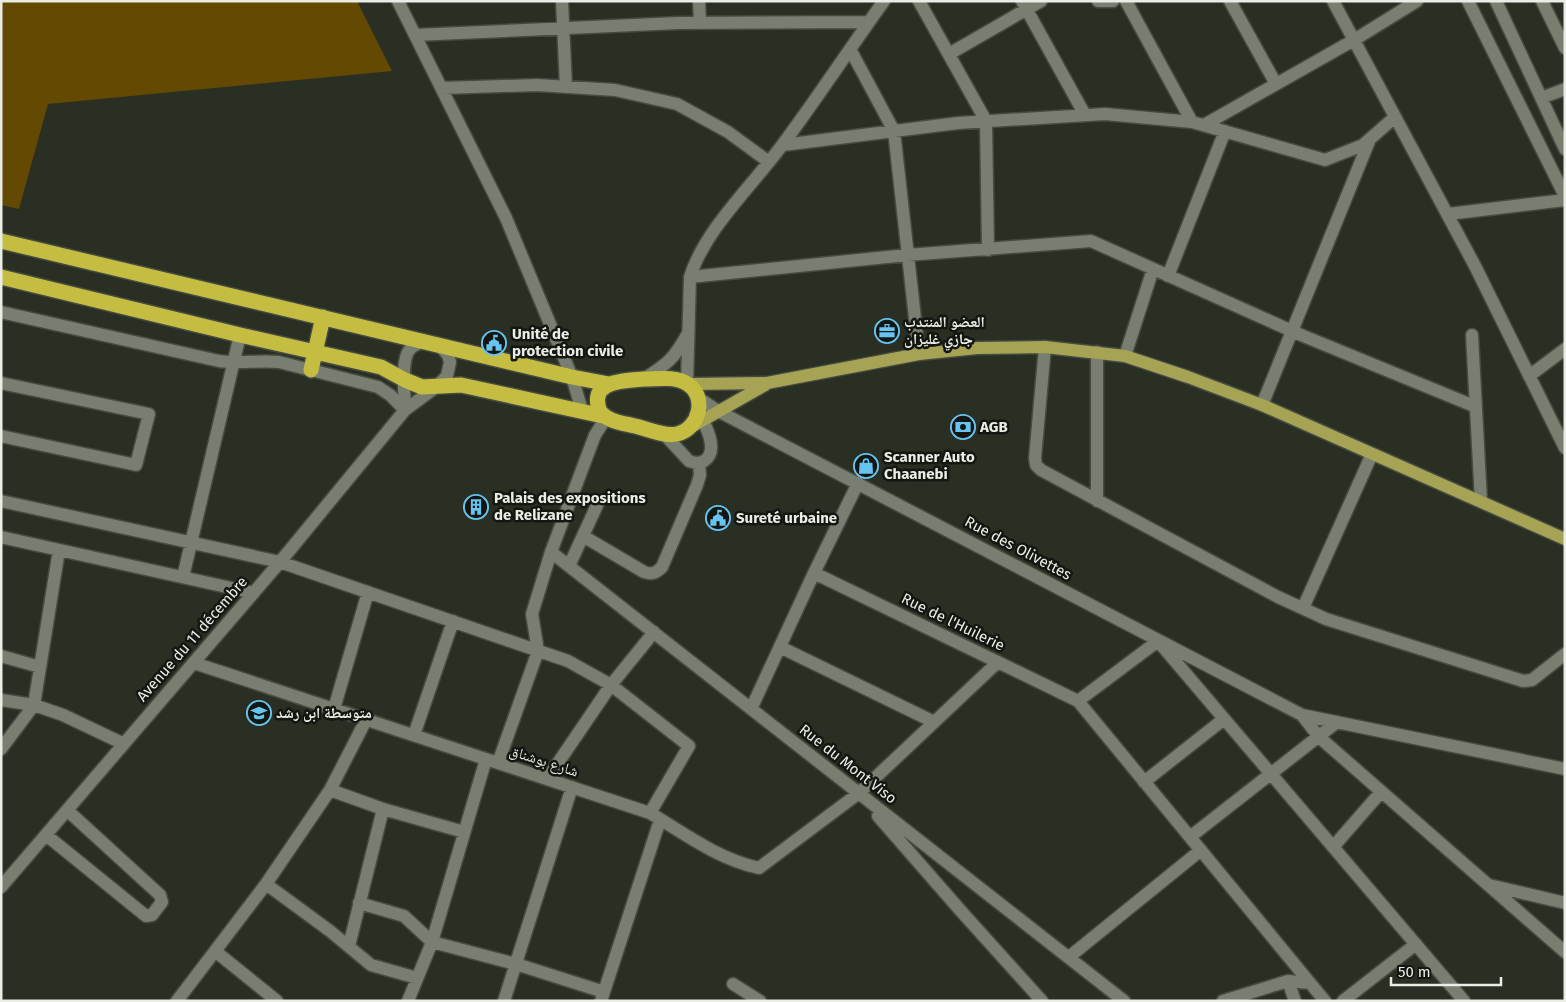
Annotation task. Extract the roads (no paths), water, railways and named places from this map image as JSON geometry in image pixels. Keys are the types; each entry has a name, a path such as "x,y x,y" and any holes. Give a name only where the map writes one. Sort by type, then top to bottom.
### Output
{"highway":[{"path":"1,242 431,342 572,377 609,384 644,379 679,380 687,384 698,397 698,420 678,434 663,433 582,410 461,385 422,387 381,367 1,277"},
{"path":"311,370 323,317"},
{"path":"605,417 598,406 598,399 600,393 609,384"}],"main road":[{"path":"687,384 767,383 919,354 977,348 1045,348 1125,356 1262,405 1564,538"},
{"path":"698,420 718,411 767,383"}],"street":[{"path":"398,1 506,218 572,377 582,410"},
{"path":"562,1 566,87"},
{"path":"699,1 700,23"},
{"path":"687,384 690,277 695,262 712,234 783,145 884,1"},
{"path":"919,1 986,121 988,250"},
{"path":"949,54 1024,5 1041,1"},
{"path":"1098,1 1113,1"},
{"path":"1126,1 1198,124"},
{"path":"1230,1 1276,84"},
{"path":"1333,1 1475,266 1565,448"},
{"path":"1198,124 1276,84 1354,40 1417,1"},
{"path":"1468,1 1565,196"},
{"path":"1496,1 1565,149"},
{"path":"1542,1 1565,47"},
{"path":"1024,5 1085,115"},
{"path":"415,35 700,23 869,22"},
{"path":"850,49 894,131 919,354"},
{"path":"442,88 538,85 615,90 677,104 728,132 769,162"},
{"path":"1541,98 1565,89"},
{"path":"783,145 986,121 1105,114 1198,124 1325,160 1363,145 1395,117"},
{"path":"1168,276 1225,131"},
{"path":"1262,405 1370,138"},
{"path":"1448,214 1565,200"},
{"path":"690,277 907,255 1091,241 1293,332 1474,406"},
{"path":"1125,356 1153,269"},
{"path":"1,312 234,363 268,361 311,370 378,387 390,395 405,410"},
{"path":"644,379 674,357 688,333"},
{"path":"183,577 240,335"},
{"path":"1472,335 1474,406 1481,501"},
{"path":"405,410 406,356 410,350 431,342 448,355 449,369 447,376 436,387"},
{"path":"1045,348 1035,458 1036,465 1041,470 1278,597 1326,619 1523,682 1532,680 1565,654"},
{"path":"1529,376 1565,350"},
{"path":"1097,352 1097,501"},
{"path":"1,384 149,414 136,465 1,436"},
{"name":"Avenue du 11 décembre","path":"1,888 254,593 405,410 436,387"},
{"name":"Rue des Olivettes","path":"698,397 718,411 1302,716"},
{"path":"408,1001 432,942 464,832 538,651 532,614 551,552 595,435 605,417"},
{"path":"663,433 685,458 699,463 708,458 712,449 698,420"},
{"path":"1303,608 1372,454"},
{"path":"583,536 644,572 650,574 657,571 662,567 697,485 700,475 699,463"},
{"path":"751,708 858,483"},
{"path":"1,502 280,562 568,661 610,686 688,746 655,816 602,997 516,964 432,942 404,916 359,904"},
{"path":"569,566 599,502"},
{"path":"1,538 254,593"},
{"path":"1,748 34,706 59,550"},
{"name":"Rue du Mont Viso","path":"551,552 1124,1001"},
{"name":"Rue de l'Huilerie","path":"814,573 1078,701"},
{"path":"334,709 368,592"},
{"path":"414,735 453,622"},
{"path":"547,779 610,686 654,632"},
{"path":"1325,1001 1078,701 1158,640 1464,1001"},
{"path":"780,647 934,722"},
{"path":"1,656 40,667"},
{"path":"998,662 859,793 1042,1001"},
{"name":"شارع بوشناق","path":"194,663 655,816 708,849 741,864 759,868 859,793"},
{"path":"4,703 34,706 63,715 124,744"},
{"path":"1302,716 1565,769"},
{"path":"1302,716 1319,737 1565,952"},
{"path":"1144,782 1224,719"},
{"path":"178,1001 266,884 330,790 366,720"},
{"path":"1190,837 1337,722"},
{"path":"504,1001 572,787"},
{"path":"330,790 384,809 464,832"},
{"path":"1333,847 1381,792"},
{"path":"349,946 384,809"},
{"path":"46,835 146,916 152,915 162,902 160,895 67,810"},
{"path":"1069,957 1201,850"},
{"path":"266,884 349,946 371,965 417,978"},
{"path":"1488,885 1565,903"},
{"path":"1343,1001 1416,944"},
{"path":"215,952 277,1001"},
{"path":"1223,1001 1288,981 1310,983"},
{"path":"1288,981 1295,1001"},
{"path":"733,984 760,1001"}],"place":[{"name":"العضو المنتدب جازي غليزان","path":"887,331"},
{"name":"Unité de protection civile","path":"494,343"},
{"name":"AGB","path":"963,427"},
{"name":"Scanner Auto Chaanebi","path":"866,466"},
{"name":"Palais des expositions de Relizane","path":"476,507"},
{"name":"Sureté urbaine","path":"718,518"},
{"name":"متوسطة ابن رشد","path":"259,713"}]}
